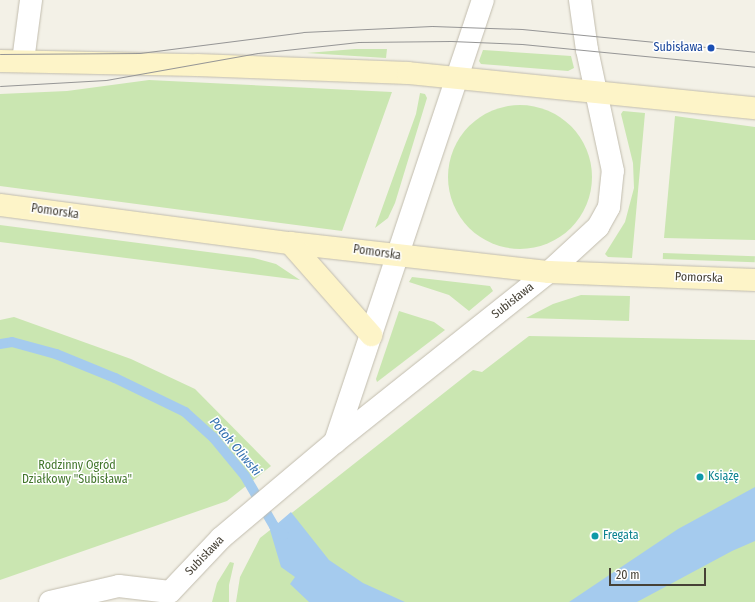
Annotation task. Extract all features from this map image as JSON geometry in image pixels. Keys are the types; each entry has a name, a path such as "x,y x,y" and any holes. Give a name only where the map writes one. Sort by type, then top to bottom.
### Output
{"main road":[{"path":"0,61 355,71 596,92 755,108"},
{"name":"Pomorska","path":"0,205 290,243 549,272 755,280"},
{"path":"290,243 371,335"}],"street":[{"path":"23,61 31,0"},
{"path":"335,442 398,256 455,79 483,0"},
{"name":"Subisława","path":"50,602 119,586 174,597 221,538 335,442 549,272 598,228 609,207 613,170 596,92 580,0"}],"green space":[{"path":"355,49 387,49 386,58 307,53"},
{"path":"483,50 571,56 574,68 568,71 481,64 479,61"},
{"path":"149,80 392,92 342,231 0,186 0,94 67,91"},
{"path":"420,93 425,94 427,98 395,203 388,218 375,228 416,114"},
{"path":"513,105 527,105 554,113 566,121 576,131 587,149 591,163 591,191 587,205 576,223 566,233 548,244 527,249 513,249 486,241 474,233 464,223 453,205 448,184 448,170 456,143 464,131 474,121 492,110"},
{"path":"623,111 645,113 632,258 608,257 605,254 625,222 634,188 633,163 621,114"},
{"path":"675,116 755,127 755,240 664,238"},
{"path":"0,225 254,258 276,264 300,280 0,242"},
{"path":"663,253 755,256 755,262 663,259"},
{"path":"412,277 490,286 493,291 469,311 449,295 409,282"},
{"path":"581,295 630,296 629,321 526,318 553,304"},
{"path":"399,311 434,322 445,330 377,382 376,379"},
{"name":"Rodzinny Ogród Działkowy \"Subisława\"","path":"14,317 131,359 195,389 271,466 227,501 0,580 0,320"},
{"path":"529,336 755,340 755,602 236,602 240,577 260,538 473,370 482,372"},
{"path":"230,562 234,563 229,585 229,602 212,602 217,583"}],"water":[{"path":"755,487 755,541 732,551 637,602 569,602 678,529"},
{"path":"291,512 329,560 363,583 405,602 309,602 290,584 295,577 281,567 270,530"}],"waterway":[{"name":"Potok Oliwski","path":"0,344 12,342 56,354 115,378 185,412 213,437 245,476 274,526 284,535"}],"tram line":[{"path":"0,54 140,53 303,32 432,26 522,29 755,52"},
{"path":"0,86 106,80 258,53 358,42 451,41 522,44 755,67"}],"place":[{"name":"Subisława","path":"711,48"},
{"name":"Książę","path":"700,477"},
{"name":"Fregata","path":"595,536"}]}
